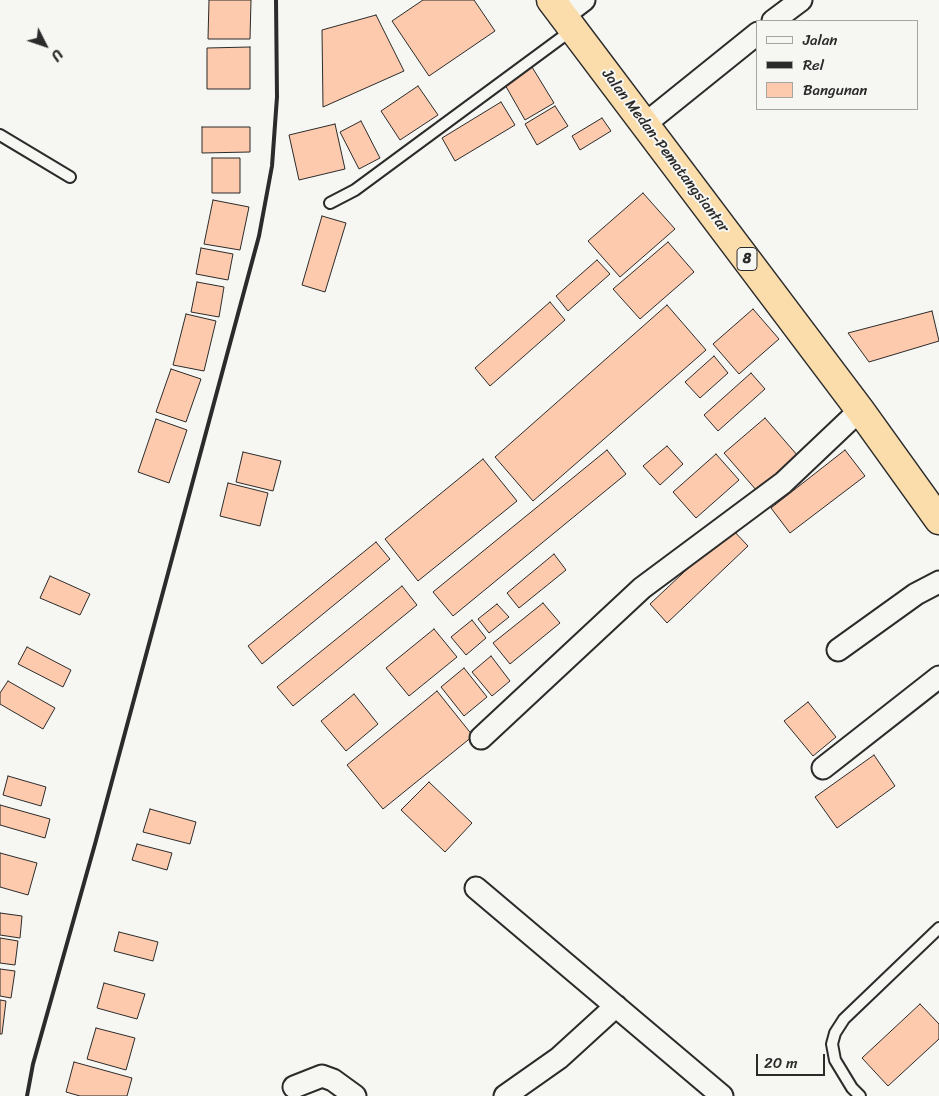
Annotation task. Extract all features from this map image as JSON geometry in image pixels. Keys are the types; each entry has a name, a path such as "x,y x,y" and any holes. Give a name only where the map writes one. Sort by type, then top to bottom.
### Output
{"highway":[{"name":"Jalan Medan-Pematangsiantar","path":"568,11 645,124 860,410 939,520"}],"street":[{"path":"774,20 801,0"},
{"path":"645,124 756,35"},
{"path":"481,738 642,588 782,483 860,410"},
{"path":"838,650 916,594 939,582"},
{"path":"823,768 939,677"},
{"path":"476,888 722,1096"},
{"path":"505,1096 553,1063 616,1006"},
{"path":"294,1087 322,1076 333,1080 355,1096"}],"lane":[{"path":"330,203 354,190 568,11"},
{"path":"0,135 70,177"},
{"path":"860,1096 852,1088 835,1060 832,1044 835,1033 844,1019 939,928"}],"building":[{"path":"209,0 251,0 250,39 208,39"},
{"path":"423,0 474,0 495,31 429,76 392,21"},
{"path":"376,15 404,71 323,107 322,30"},
{"path":"250,47 250,89 207,89 207,48"},
{"path":"532,67 554,103 525,120 504,83"},
{"path":"418,86 438,115 400,140 381,111"},
{"path":"501,102 515,125 455,161 442,138"},
{"path":"555,106 568,126 537,145 525,124"},
{"path":"602,118 611,131 580,150 572,136"},
{"path":"361,121 380,158 359,169 340,132"},
{"path":"335,124 345,169 299,180 289,135"},
{"path":"202,127 250,127 250,152 202,153"},
{"path":"212,158 240,158 240,193 212,193"},
{"path":"643,193 675,229 620,277 588,241"},
{"path":"213,200 249,207 240,250 204,244"},
{"path":"322,216 346,223 325,292 302,285"},
{"path":"668,242 694,272 640,319 613,289"},
{"path":"201,248 233,254 228,280 196,274"},
{"path":"597,260 610,274 568,311 556,296"},
{"path":"197,282 224,287 219,317 191,312"},
{"path":"550,302 565,320 490,386 475,368"},
{"path":"667,305 706,350 533,501 495,457"},
{"path":"753,309 779,339 739,374 713,344"},
{"path":"932,311 939,341 869,362 848,333"},
{"path":"186,314 216,321 204,371 173,365"},
{"path":"714,356 728,373 700,398 685,382"},
{"path":"171,369 201,379 186,422 156,412"},
{"path":"751,373 765,389 718,431 704,415"},
{"path":"765,418 798,456 757,491 724,453"},
{"path":"156,419 187,430 169,483 138,472"},
{"path":"667,446 683,464 660,485 643,466"},
{"path":"607,450 626,474 453,616 433,592"},
{"path":"845,450 865,476 790,533 771,508"},
{"path":"243,452 281,461 273,491 236,482"},
{"path":"716,454 739,480 696,518 673,492"},
{"path":"483,459 517,501 418,581 385,539"},
{"path":"228,483 268,493 260,526 220,516"},
{"path":"731,528 748,546 667,623 650,604"},
{"path":"376,542 390,559 262,664 248,646"},
{"path":"554,554 566,570 519,608 507,593"},
{"path":"50,576 90,594 80,615 40,598"},
{"path":"402,586 417,605 293,706 277,687"},
{"path":"543,603 560,623 510,664 493,643"},
{"path":"497,604 509,617 489,633 478,619"},
{"path":"472,620 486,638 466,655 451,637"},
{"path":"434,629 457,657 409,696 386,668"},
{"path":"27,647 71,670 63,687 18,664"},
{"path":"491,656 510,681 492,696 472,672"},
{"path":"464,668 487,697 464,716 441,687"},
{"path":"8,681 55,708 43,729 0,704 0,693"},
{"path":"437,691 473,736 383,809 347,765"},
{"path":"354,694 378,724 346,751 321,721"},
{"path":"808,702 836,737 813,756 784,721"},
{"path":"874,755 895,786 837,828 815,797"},
{"path":"8,776 46,787 41,806 3,795"},
{"path":"429,782 472,823 445,852 401,810"},
{"path":"0,805 50,819 45,838 0,825"},
{"path":"150,809 196,822 190,844 143,832"},
{"path":"137,844 172,853 167,870 132,860"},
{"path":"0,853 37,863 28,895 0,887"},
{"path":"0,913 22,916 20,938 0,935"},
{"path":"119,932 158,942 153,961 114,951"},
{"path":"0,938 18,941 15,965 0,963"},
{"path":"0,969 15,971 11,998 0,996"},
{"path":"104,983 145,994 137,1019 97,1008"},
{"path":"0,1000 6,1001 2,1034 0,1034"},
{"path":"920,1004 939,1024 939,1039 888,1086 862,1058"},
{"path":"96,1028 135,1038 126,1070 87,1059"},
{"path":"74,1062 132,1078 127,1096 80,1096 66,1092"}],"railway":[{"path":"27,1096 33,1064 95,844 259,236 272,166 277,97 276,0"}]}
